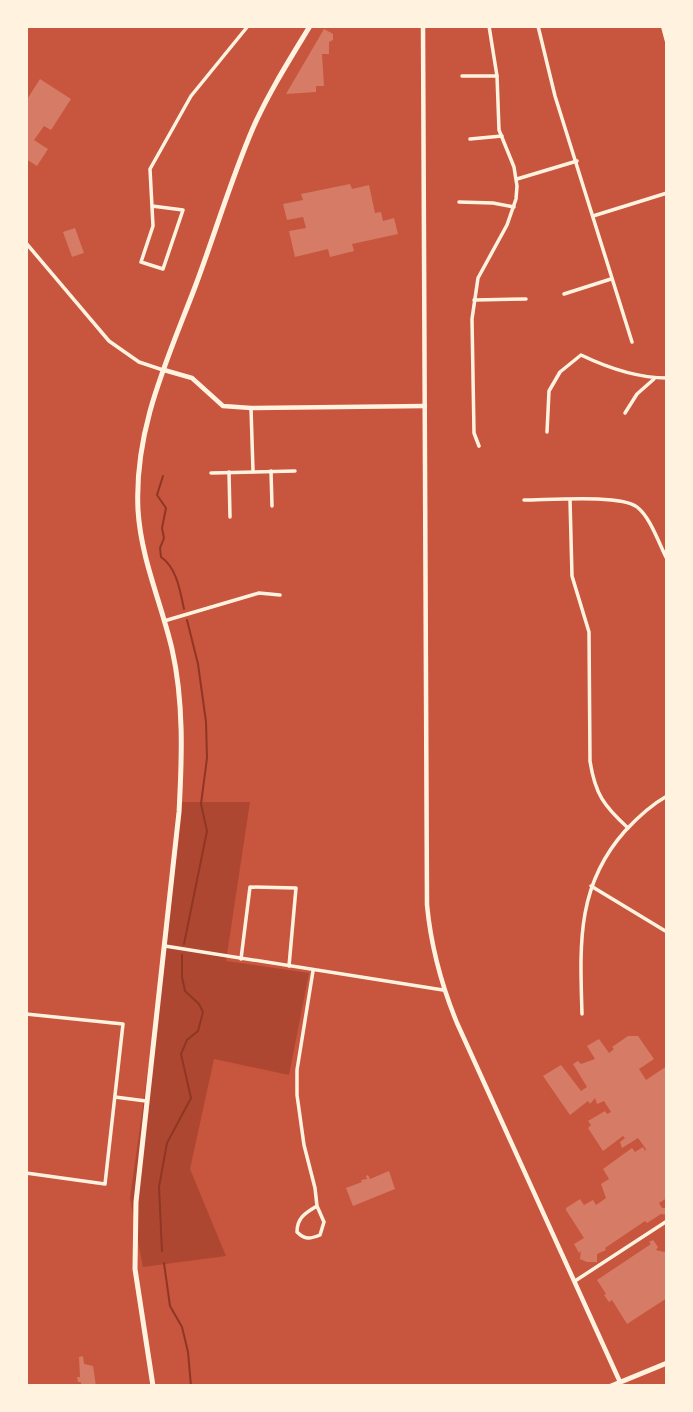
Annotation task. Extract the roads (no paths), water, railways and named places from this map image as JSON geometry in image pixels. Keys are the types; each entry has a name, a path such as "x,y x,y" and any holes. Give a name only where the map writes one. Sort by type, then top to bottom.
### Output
{"main road":[{"path":"153,1386 135,1269 137,1177 179,812 181,747 172,649 145,562 138,511 139,459 145,426 217,220 254,127 276,82 310,26"},
{"path":"611,1386 667,1363"}],"street":[{"path":"152,206 183,210 163,269 141,262 153,226 150,169 191,96 248,26"},
{"path":"423,26 427,905 432,948 443,990 620,1382"},
{"path":"478,446 474,433 474,300 478,278 507,225 517,179 498,125 497,76 489,26"},
{"path":"538,26 555,96 632,342"},
{"path":"663,26 667,41"},
{"path":"462,76 497,76"},
{"path":"470,139 502,136"},
{"path":"517,179 576,161"},
{"path":"593,216 667,193"},
{"path":"458,202 493,203 513,207"},
{"path":"26,243 109,341 139,362 192,378 223,406 425,406"},
{"path":"564,294 611,279"},
{"path":"474,300 526,299"},
{"path":"547,432 549,391 560,372 581,355 598,363 656,378 667,378"},
{"path":"625,413 637,394 656,378"},
{"path":"251,408 253,471"},
{"path":"271,471 272,506"},
{"path":"211,473 296,471"},
{"path":"229,472 230,517"},
{"path":"524,500 613,500 636,506 645,517 667,559"},
{"path":"570,500 572,576 589,632 590,761 593,779 607,809 628,828"},
{"path":"163,621 259,593 280,595"},
{"path":"582,1014 581,935 591,886 611,847 653,805 667,796"},
{"path":"591,886 667,932"},
{"path":"241,959 250,887 296,888 289,966"},
{"path":"165,946 443,990"},
{"path":"313,971 297,1070 299,1119 317,1206 322,1214 323,1230 320,1235 311,1239 303,1238 297,1232 298,1222 306,1212 317,1206"},
{"path":"26,1014 123,1024 105,1184 26,1173"},
{"path":"115,1097 146,1101"},
{"path":"575,1282 667,1221"}],"waterway":[{"path":"163,476 157,495 166,508 161,557 171,567 184,609"},
{"path":"184,944 207,831 201,804 207,758 206,722 198,664 187,620"},
{"path":"162,1251 159,1187 167,1143 191,1098 181,1054 187,1040 198,1031 203,1012 199,1004 185,991 182,955"},
{"path":"164,1263 170,1306 182,1327 188,1352 191,1386"}]}
